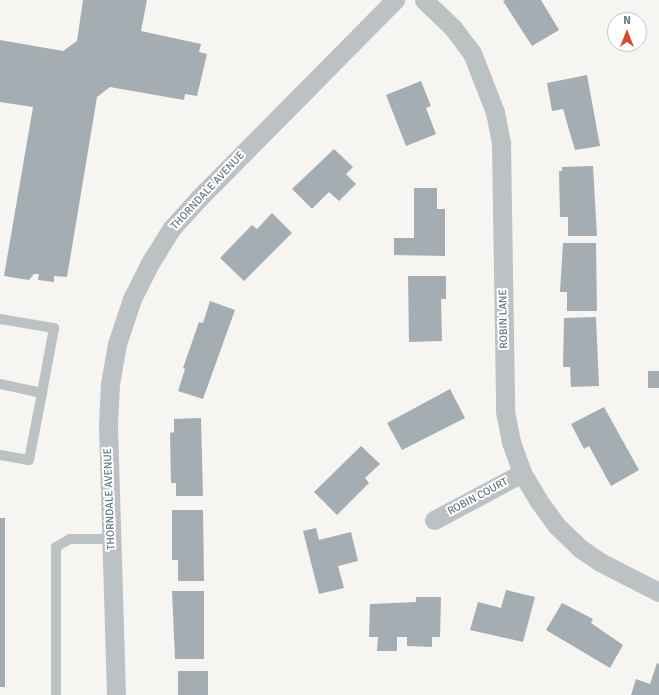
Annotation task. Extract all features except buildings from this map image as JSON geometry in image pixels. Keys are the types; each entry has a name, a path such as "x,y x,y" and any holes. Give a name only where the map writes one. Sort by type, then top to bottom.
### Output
{"street":[{"name":"THORNDALE AVENUE","path":"116,695 108,424 110,384 123,325 132,298 150,263 172,229 199,198 395,0"},
{"name":"ROBIN LANE","path":"424,0 453,28 472,53 495,112 501,144 506,411 511,442 522,473 538,500 557,526 581,549 600,562 659,592"},
{"name":"ROBIN COURT","path":"434,520 522,473"}],"lane":[{"path":"0,319 54,328 29,460 0,455"},
{"path":"0,384 42,393"},
{"path":"56,695 56,547 70,539 112,539"}]}
